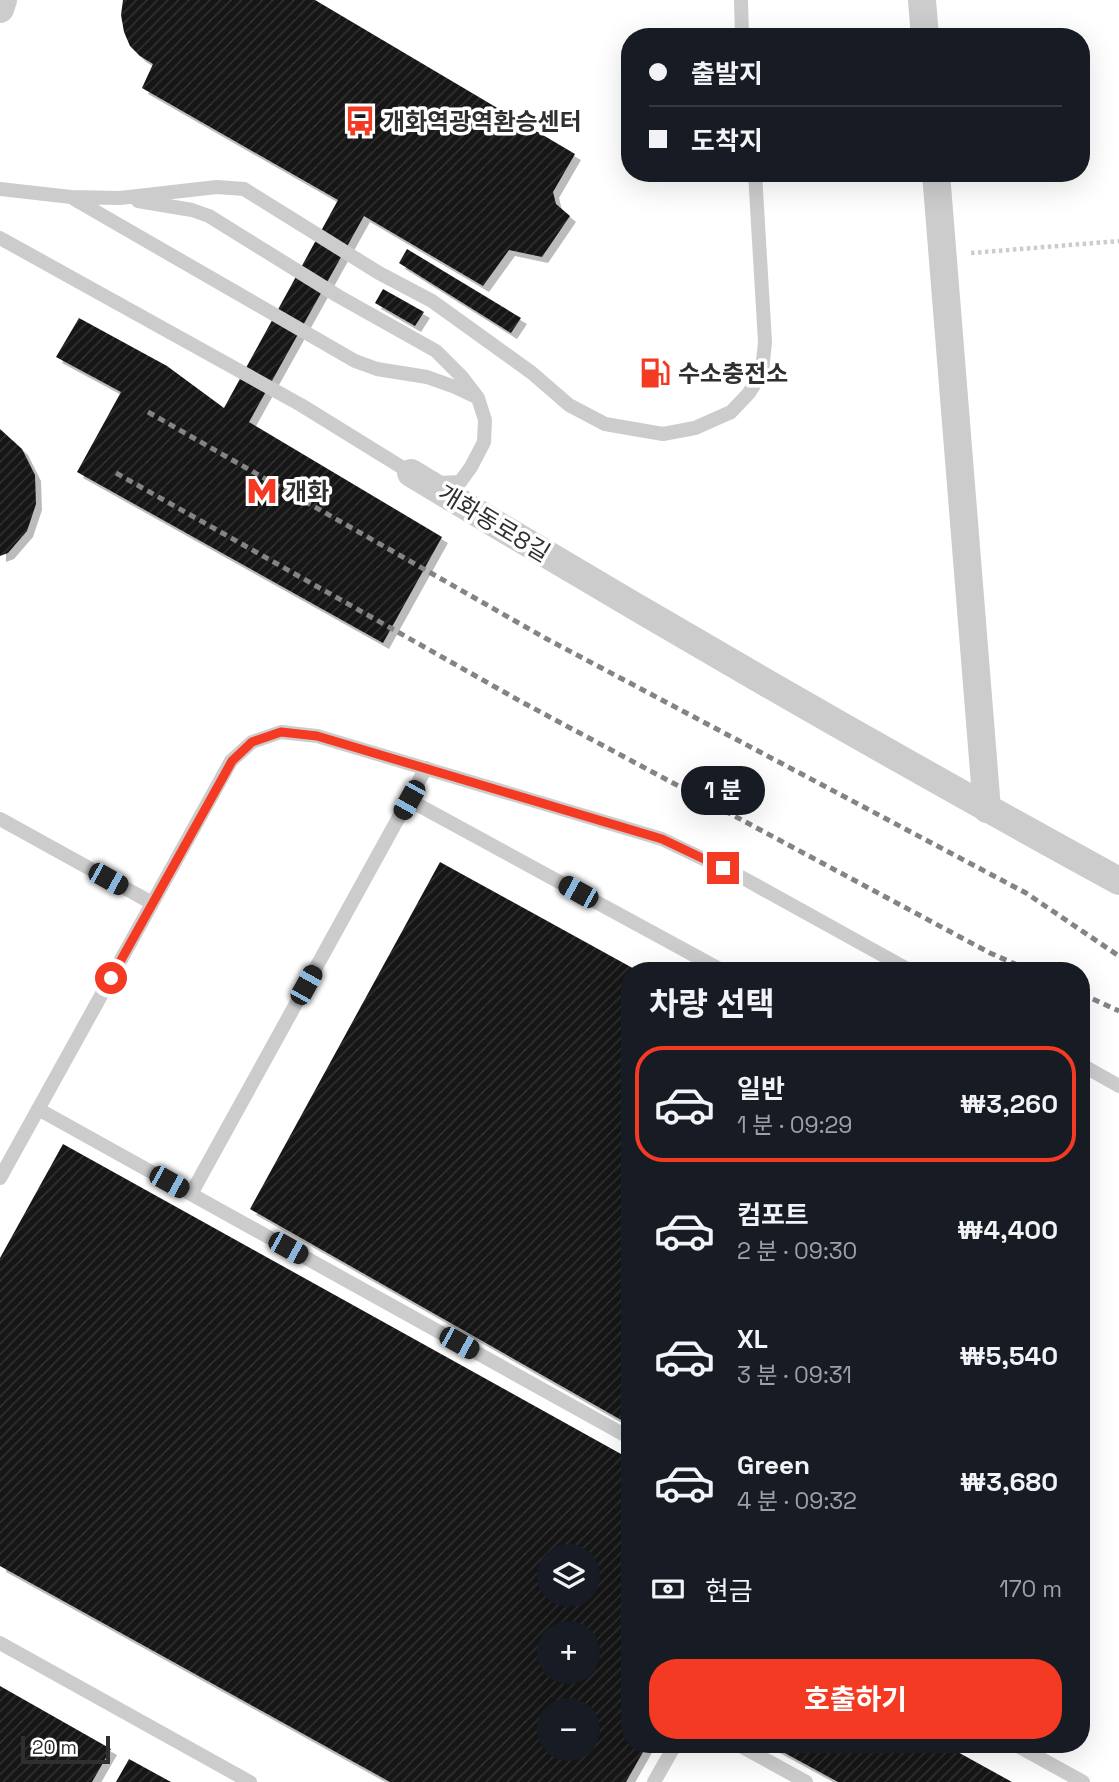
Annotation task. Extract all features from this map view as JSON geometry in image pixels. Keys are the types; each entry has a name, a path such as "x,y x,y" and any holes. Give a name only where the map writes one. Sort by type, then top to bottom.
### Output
{"street":[{"path":"0,9 3,0"},
{"path":"922,0 924,28"},
{"path":"937,182 987,809"},
{"name":"개화동로8길","path":"411,473 558,562 987,809 1119,881"}],"lane":[{"path":"741,0 742,28"},
{"path":"0,189 71,197 120,198 217,187 244,189 379,274 432,302 531,373 569,405 606,424 663,434 695,428 731,412 749,393 762,372 765,342 756,182"},
{"path":"71,197 355,361 377,369 427,377 478,398"},
{"path":"120,198 192,210 209,216 338,296 436,351 478,398 485,420 484,442 460,482 438,483"},
{"name":"개화동로8길","path":"0,238 301,404 411,473"},
{"path":"0,1178 232,761 252,742 281,732 317,736 662,839 743,878 895,962"},
{"path":"191,1194 426,768"},
{"path":"409,800 706,962"},
{"path":"0,819 152,904"},
{"path":"1090,1070 1119,1086"},
{"path":"38,1109 621,1433"},
{"path":"0,1643 250,1782"},
{"path":"654,1782 670,1753"},
{"path":"753,1753 806,1782"},
{"path":"1030,1753 1083,1782"}],"path":[{"path":"942,255 1119,241"}],"building":[{"path":"123,0 315,0 575,154 553,192 556,204 570,216 542,257 509,250 483,286 364,216 249,422 442,537 383,643 77,472 121,392 56,357 79,318 167,366 224,408 338,200 142,88 153,64 130,46 121,15"},
{"path":"407,249 521,318 511,333 399,263"},
{"path":"383,289 424,312 415,326 375,303"},
{"path":"0,429 22,449 35,475 36,504 27,531 8,553 0,556"},
{"path":"440,862 622,962 621,1420 250,1209"},
{"path":"63,1144 621,1454 621,1753 642,1753 626,1782 390,1782 0,1566 0,1258"},
{"path":"0,1686 111,1749 92,1782 0,1782"},
{"path":"785,1753 959,1753 1012,1782 838,1782"},
{"path":"129,1759 171,1782 116,1782"}],"railway":[{"path":"148,412 545,638 1026,893 1119,956"},
{"path":"116,473 520,701 1010,962"},
{"path":"1090,998 1119,1011"}],"place":[{"name":"개화역광역환승센터","path":"360,121"},
{"name":"수소충전소","path":"655,373"},
{"name":"개화","path":"262,491"}],"route":[{"path":"111,978 232,761 252,742 281,732 317,736 595,818 662,839 723,868"}]}
